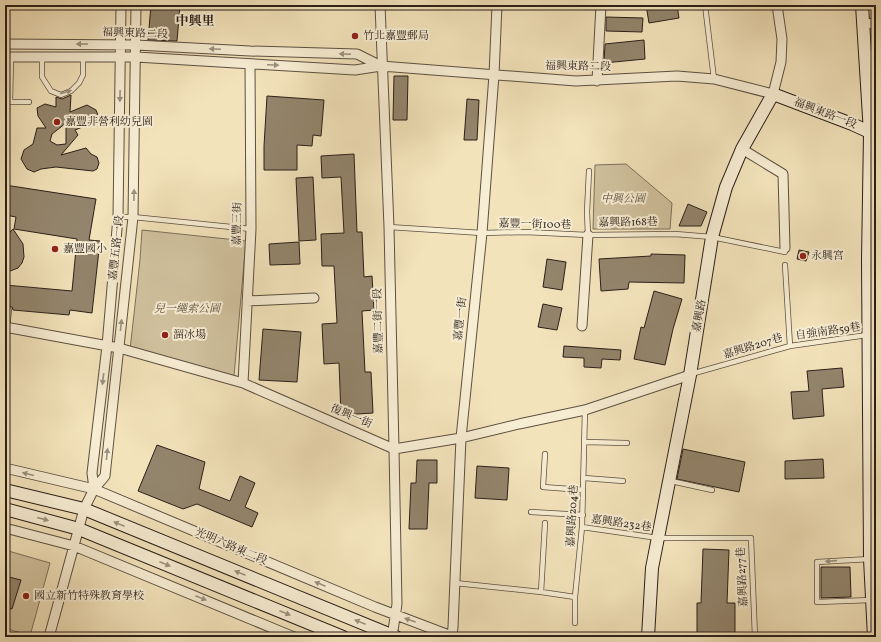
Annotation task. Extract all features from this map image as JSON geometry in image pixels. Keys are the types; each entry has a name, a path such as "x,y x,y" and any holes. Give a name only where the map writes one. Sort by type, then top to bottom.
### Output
{"main road":[{"path":"862,5 873,134 868,261 872,334 870,559 874,637"},
{"name":"福興東路一段","path":"773,94 852,124 873,134"},
{"name":"嘉興路","path":"648,637 652,568 690,375 712,237 726,187 742,149 773,94"},
{"name":"光明六路東二段","path":"5,490 84,509 393,636"},
{"path":"5,509 79,529 343,637"}],"street":[{"name":"嘉豐五路一段","path":"94,489 92,474 107,346 118,217 122,5"},
{"name":"嘉豐五路一段","path":"49,637 84,509 94,489 105,476 133,217 136,5"},
{"name":"嘉豐二街一段","path":"380,5 381,66 389,227 394,449 397,604 393,636"},
{"name":"嘉豐一街","path":"453,636 461,438 482,233 494,75 497,5"},
{"path":"597,81 601,5"},
{"name":"嘉興路","path":"773,94 782,62 782,39 777,5"},
{"path":"863,24 876,23"},
{"name":"福興東路二段","path":"5,44 121,44 250,51 357,54 381,66"},
{"name":"福興東路二段","path":"8,57 136,57 355,70 381,66 562,80 597,81 677,76 714,79 773,94"},
{"name":"嘉豐三街","path":"243,383 250,229 250,64"},
{"path":"742,149 783,174 785,250"},
{"name":"嘉興路168巷","path":"582,326 588,235"},
{"path":"247,301 314,298"},
{"name":"復興一街","path":"6,327 118,348 243,383 394,449"},
{"path":"394,449 461,438 585,410 690,375"},
{"name":"光明六路東二段","path":"5,468 94,489 395,615 453,636"},
{"path":"5,528 74,546 294,637"}],"lane":[{"path":"705,5 714,79"},
{"path":"42,56 42,77 51,91 61,95 71,91 79,84 83,75 83,57"},
{"path":"8,57 10,102 29,102"},
{"path":"588,235 587,212 589,171"},
{"path":"118,217 133,217 250,229"},
{"name":"嘉豐一街100巷","path":"389,227 482,233 525,232 588,235"},
{"name":"嘉興路168巷","path":"588,235 675,234 712,237 785,250"},
{"name":"嘉興路207巷","path":"690,375 790,346 785,265"},
{"path":"6,327 9,310"},
{"name":"自強南路59巷","path":"790,346 872,334"},
{"name":"嘉興路204巷","path":"575,623 575,597 583,515 585,410"},
{"path":"585,442 627,443"},
{"path":"545,454 543,487 583,490"},
{"path":"584,478 623,481"},
{"path":"669,481 712,490"},
{"path":"531,512 583,515"},
{"path":"541,592 544,523"},
{"name":"嘉興路232巷","path":"582,527 658,538"},
{"name":"嘉興路277巷","path":"658,538 750,538 756,637"},
{"path":"870,559 816,562 817,602 872,600"},
{"path":"455,583 575,597"}],"green space":[{"name":"中興公園","path":"626,164 672,203 670,229 593,229 595,165"},
{"name":"兒一繩索公園","path":"142,230 246,241 234,376 130,350"},
{"name":"國立新竹特殊教育學校","path":"5,550 50,563 30,636 5,628"}],"building":[{"path":"151,5 180,5 177,41 148,40"},
{"path":"646,5 677,5 679,18 649,23"},
{"path":"606,17 643,18 642,32 606,31"},
{"path":"644,40 645,59 604,63 605,44"},
{"path":"394,76 408,76 407,120 393,120"},
{"path":"71,95 70,112 87,105 96,110 99,118 92,123 75,130 78,135 61,155 86,148 91,154 97,157 99,163 97,169 93,171 56,167 41,169 34,172 27,169 21,159 24,150 33,144 37,128 46,128 38,116 37,108 45,104 56,107 56,97 62,99","holes":["66,123 66,144 57,145 50,141 52,134"]},
{"path":"267,96 324,100 321,136 313,135 312,146 297,145 297,170 264,170"},
{"path":"467,99 479,100 477,140 464,140"},
{"path":"354,154 357,232 362,232 364,277 372,276 374,310 362,311 365,372 371,372 373,413 341,415 339,363 324,364 322,324 337,323 334,266 322,266 321,234 344,233 341,177 322,178 321,156"},
{"path":"313,177 316,240 299,241 296,178"},
{"path":"5,185 96,199 89,240 100,241 92,313 70,310 69,315 13,310 12,307 9,306 5,309 5,285 72,291 77,239 14,229 16,217 5,215"},
{"path":"688,204 707,212 701,226 679,226"},
{"path":"13,229 23,244 24,257 18,268 5,273 5,232 9,233"},
{"path":"299,242 300,264 270,265 269,244"},
{"name":"永興宮","path":"799,250 809,252 806,261 797,259"},
{"path":"651,254 685,255 684,283 629,282 628,289 601,291 599,259 651,256"},
{"path":"547,259 566,262 562,290 543,287"},
{"path":"654,291 682,299 673,329 665,365 634,359 641,327 644,328"},
{"path":"543,304 562,308 557,330 538,327"},
{"path":"263,329 301,332 297,382 259,380"},
{"path":"564,346 621,350 620,360 602,359 601,368 584,367 584,358 563,357"},
{"path":"842,368 844,387 822,389 824,416 793,419 791,392 809,391 807,371"},
{"path":"157,445 205,462 199,489 230,501 240,476 255,483 245,507 258,513 252,527 197,504 183,509 138,491"},
{"path":"683,449 745,462 739,492 677,479"},
{"path":"823,459 824,478 785,479 785,461"},
{"path":"417,460 437,460 437,483 429,483 427,529 409,529 411,483 416,483"},
{"path":"477,466 509,468 507,500 475,498"},
{"path":"703,549 729,550 727,603 735,603 735,637 697,637 697,603 701,603"},
{"path":"821,567 850,567 851,597 821,598"},
{"path":"5,576 21,580 12,609 5,607"}],"place":[{"name":"竹北嘉豐郵局","path":"355,36"},
{"name":"嘉豐非營利幼兒園","path":"57,122"},
{"name":"嘉豐國小","path":"55,249"},
{"name":"永興宮","path":"803,256"},
{"name":"溜冰場","path":"165,335"},
{"name":"國立新竹特殊教育學校","path":"26,596"}],"district":[{"name":"中興里","path":"195,22"}]}
